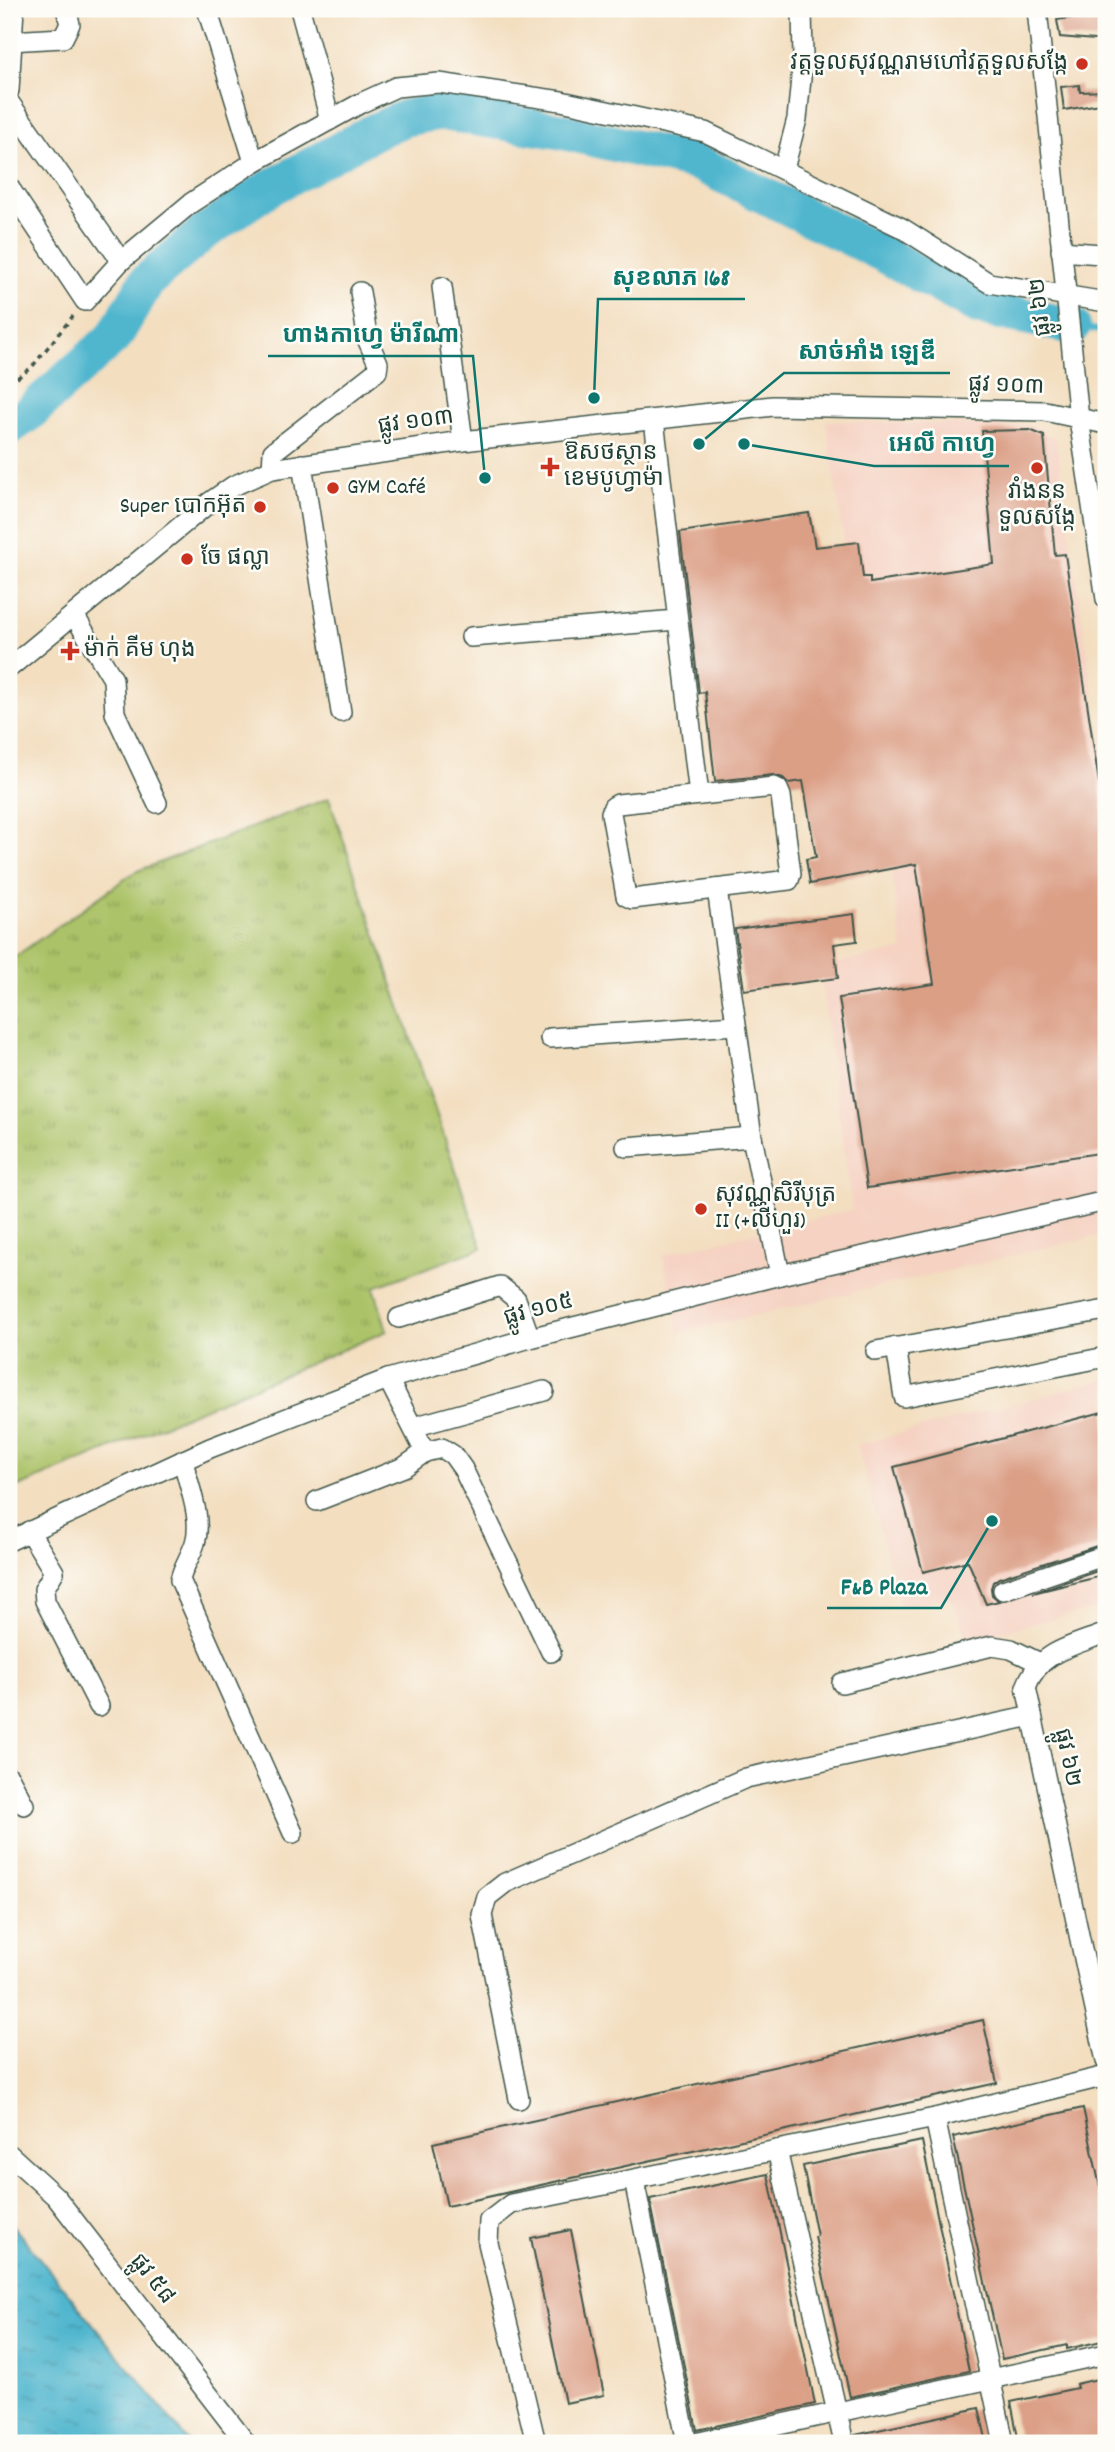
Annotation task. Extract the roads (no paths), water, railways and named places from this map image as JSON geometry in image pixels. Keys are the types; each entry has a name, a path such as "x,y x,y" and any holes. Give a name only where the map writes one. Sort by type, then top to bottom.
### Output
{"street":[{"path":"9,90 14,9"},
{"path":"10,41 62,38 70,24 66,9"},
{"path":"207,9 254,162"},
{"path":"300,9 330,120"},
{"path":"784,169 797,119 803,58 802,9"},
{"name":"ផ្លូវ ៦២","path":"1037,9 1079,419 1106,599"},
{"path":"9,187 85,300 121,261 191,202 254,162 396,87 439,83 561,101 705,132 902,228 989,283 1066,304 1106,302"},
{"path":"9,102 121,261"},
{"path":"1061,251 1101,254 1106,259"},
{"path":"442,287 463,440"},
{"path":"272,469 273,452 377,371 379,363 368,341 360,292"},
{"name":"ផ្លូវ ១០៣","path":"9,668 210,502 233,486 272,469 463,440 773,406 1045,411 1106,424"},
{"path":"654,420 699,795"},
{"path":"302,464 341,712"},
{"path":"74,615 113,679 115,713 157,803"},
{"path":"471,637 677,620"},
{"path":"778,789 791,874 789,880 632,900 626,896 611,813 613,807 618,804 699,795 778,789"},
{"path":"717,889 752,1137 779,1275"},
{"path":"550,1038 735,1025"},
{"path":"626,1147 752,1137"},
{"name":"ផ្លូវ ១០៥","path":"9,1541 183,1460 388,1379 530,1338 779,1275 1106,1201"},
{"path":"399,1318 500,1286 516,1299 530,1338"},
{"path":"876,1351 1106,1310"},
{"path":"896,1347 904,1397 1106,1357"},
{"path":"388,1379 425,1452"},
{"path":"413,1426 544,1391"},
{"path":"317,1502 404,1468 425,1452 442,1448 453,1455 463,1469 551,1652"},
{"path":"183,1460 197,1523 195,1543 183,1567 180,1580 293,1833"},
{"path":"29,1531 54,1572 44,1589 45,1601 99,1706"},
{"path":"1003,1590 1106,1555"},
{"path":"842,1683 992,1646 1011,1649 1040,1663 1058,1652 1106,1633"},
{"name":"ផ្លូវ ៦២","path":"1040,1663 1031,1673 1026,1687 1106,2061"},
{"path":"519,2099 482,1915 487,1897 505,1884 746,1778 1032,1716"},
{"path":"9,1777 24,1805"},
{"path":"536,2443 488,2243 489,2221 511,2204 935,2118 1106,2076"},
{"path":"935,2118 1004,2443"},
{"path":"777,2150 844,2443"},
{"name":"ផ្លូវ ៥៨","path":"9,2154 57,2197 246,2443"},
{"path":"634,2180 687,2443"},
{"path":"695,2443 1106,2354"}],"water":[{"path":"9,2221 190,2443 9,2443"}],"waterway":[{"path":"9,427 29,413 114,337 147,281 202,234 266,190 375,131 405,118 439,112 561,131 698,163 887,256 979,307 1072,326"},
{"path":"1074,326 1106,332"}],"place":[{"name":"វត្តទួលសុវណ្ណរាមហៅវត្តទួលសង្កែ","path":"1082,64"},
{"name":"សុខលាភ 168","path":"594,398"},
{"name":"សាច់អាំង ឡេឌី","path":"699,444"},
{"name":"អេលី កាហ្វេ","path":"744,444"},
{"name":"ឱសថស្ថាន ខេមបូហ្វាម៉ា","path":"550,467"},
{"name":"វាំងនន ទួលសង្កែ","path":"1037,468"},
{"name":"ហាងកាហ្វេ ម៉ារីណា","path":"485,478"},
{"name":"GYM Café","path":"333,488"},
{"name":"Super បោកអ៊ុត","path":"260,507"},
{"name":"ចែ ផល្លា","path":"187,559"},
{"name":"ម៉ាក់ គីម ហុង","path":"70,651"},
{"name":"សុវណ្ណសិរីបុត្រ II (+លីហួរ)","path":"701,1209"},
{"name":"F&B Plaza","path":"992,1521"}]}
